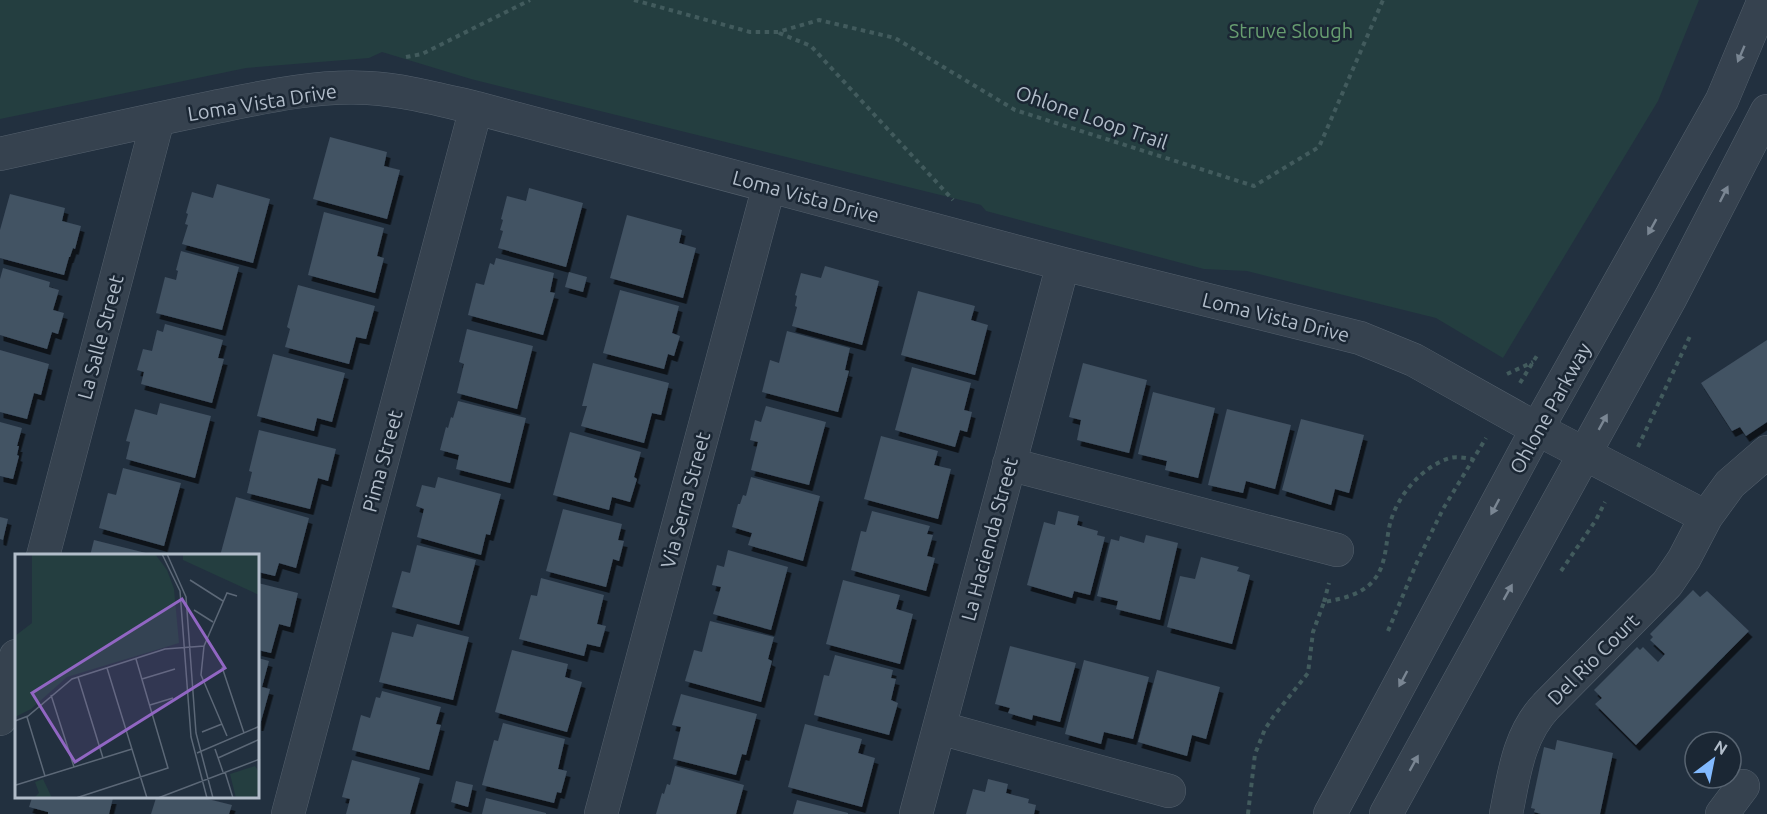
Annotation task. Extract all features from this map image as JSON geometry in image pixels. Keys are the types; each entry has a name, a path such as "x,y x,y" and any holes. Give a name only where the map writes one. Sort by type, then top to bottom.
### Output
{"street":[{"name":"Ohlone Parkway","path":"1330,814 1537,429 1722,100 1764,0"},
{"name":"Loma Vista Drive","path":"0,153 262,98 340,89 367,88 394,91 476,108 1063,264 1360,338 1414,360 1537,429 1706,517"},
{"name":"Pima Street","path":"288,814 476,108"},
{"path":"1386,814 1671,297 1767,111"},
{"name":"La Salle Street","path":"44,554 158,119"},
{"name":"Via Serra Street","path":"601,814 770,186"},
{"name":"La Hacienda Street","path":"916,814 1063,264"},
{"name":"Del Rio Court","path":"1506,814 1524,739 1537,716 1667,584 1684,559 1706,517 1730,484 1767,452"},
{"path":"1009,464 1337,550"},
{"path":"0,719 15,660"},
{"path":"940,728 1169,791"},
{"path":"1722,814 1740,790"}],"path":[{"name":"Ohlone Loop Trail","path":"634,0 750,32 778,32 819,20 895,39 1015,110 1254,186 1319,147 1383,2"},
{"path":"778,32 811,46 953,200"},
{"path":"1507,374 1533,362"},
{"path":"1248,814 1255,754 1265,729 1308,673 1313,632 1324,602 1354,594 1373,582 1385,555 1390,522 1395,508 1409,487 1441,462 1458,457 1472,459 1422,551 1384,640"}],"green space":[{"name":"Struve Slough","path":"0,0 1699,0 1658,101 1503,358 1436,318 1247,271 1204,269 986,211 981,205 471,79 382,52 369,58 246,68 0,119"}],"building":[{"path":"330,137 387,152 384,166 400,170 387,219 313,199"},
{"path":"217,184 270,199 253,263 182,244 188,225 185,224 188,214 186,213 192,192 213,198"},
{"path":"529,188 583,203 566,267 498,248 503,231 500,230 503,220 501,219 507,196 526,201"},
{"path":"10,194 65,208 62,221 81,226 75,249 73,248 69,257 64,275 0,258 0,230"},
{"path":"324,212 384,228 377,256 384,258 375,293 308,275"},
{"path":"627,215 682,230 679,243 696,248 683,298 610,278"},
{"path":"181,251 239,267 222,330 156,313 165,277 176,280"},
{"path":"496,258 554,273 550,292 555,293 543,335 468,315 476,283 484,285 490,263 494,265"},
{"path":"825,266 879,281 862,345 792,326 797,307 795,306 797,296 795,295 801,273 821,278"},
{"path":"3,268 50,282 49,287 59,290 53,310 64,313 58,334 52,332 47,349 0,335 0,279"},
{"path":"569,272 587,277 583,292 565,287"},
{"path":"298,285 375,306 366,339 356,337 349,364 285,347 290,329 287,327"},
{"path":"620,290 679,306 672,333 680,336 674,356 668,354 664,369 603,353"},
{"path":"918,291 975,306 971,320 988,325 975,375 901,355"},
{"path":"165,324 223,340 218,358 224,359 212,403 141,384 144,372 137,370 143,349 152,351 157,330 163,332"},
{"path":"467,329 533,346 517,409 457,393 464,364 459,362"},
{"path":"787,331 850,348 845,370 849,371 838,412 762,392 770,360 779,363"},
{"path":"1767,340 1767,422 1746,436 1740,427 1732,431 1701,383"},
{"path":"0,350 49,364 41,395 34,393 27,419 0,412"},
{"path":"273,354 345,373 332,422 317,418 314,431 257,416"},
{"path":"593,363 669,383 661,415 652,413 644,443 581,426 587,406 582,406"},
{"path":"1083,363 1147,380 1129,453 1077,440 1081,420 1069,417"},
{"path":"912,367 971,383 964,410 972,412 967,432 960,430 955,447 895,430"},
{"path":"1153,392 1215,408 1198,478 1165,470 1167,461 1138,454"},
{"path":"458,401 526,418 510,483 456,469 459,455 440,450 446,427 448,428 451,417 453,418"},
{"path":"160,403 211,416 195,478 126,459 130,442 126,441 135,409 157,415"},
{"path":"766,406 826,422 809,485 751,470 758,442 750,440 755,420 761,422"},
{"path":"1227,409 1291,425 1275,489 1246,481 1243,493 1208,485"},
{"path":"1301,419 1364,435 1349,493 1335,489 1331,505 1282,490"},
{"path":"0,422 22,428 17,446 19,446 17,455 19,456 13,479 0,476"},
{"path":"259,430 336,449 328,481 318,478 310,509 247,493 252,472 249,471"},
{"path":"570,432 641,452 634,477 637,479 630,502 612,497 609,510 553,495"},
{"path":"881,436 938,451 934,465 951,469 938,519 864,499"},
{"path":"123,468 181,483 164,546 99,528 108,493 116,495"},
{"path":"438,477 501,494 490,535 486,534 481,555 417,537 424,509 416,506 422,485 435,488"},
{"path":"751,477 820,496 803,561 748,545 752,533 732,527 738,504 743,495 746,496"},
{"path":"236,497 309,518 296,568 279,563 275,576 260,572 260,554 221,554"},
{"path":"563,509 622,524 618,540 624,541 619,561 613,559 606,587 546,571"},
{"path":"872,511 930,526 927,534 933,535 927,556 935,558 926,591 851,570 861,531 866,532"},
{"path":"1058,511 1079,516 1077,525 1098,531 1097,535 1105,537 1090,595 1074,591 1072,598 1027,585 1044,522 1055,525"},
{"path":"0,517 8,519 3,540 0,539"},
{"path":"1146,535 1178,543 1160,620 1116,609 1118,601 1097,596 1111,539 1119,541 1120,536 1144,543"},
{"path":"94,540 150,554 90,554"},
{"path":"417,545 476,560 459,625 392,607 402,571 410,573"},
{"path":"728,550 788,567 771,630 713,614 721,587 712,585 717,565 724,567"},
{"path":"1201,557 1239,567 1237,571 1250,575 1232,644 1167,627 1180,576 1195,579"},
{"path":"541,578 604,595 597,624 606,626 600,647 587,644 584,656 519,639 531,595 537,596"},
{"path":"843,580 900,595 896,609 913,614 900,664 826,644"},
{"path":"260,584 298,593 290,627 279,624 271,653 260,650"},
{"path":"1693,590 1700,597 1707,591 1749,631 1636,745 1595,704 1602,698 1594,690 1637,647 1640,650 1643,647 1658,662 1665,654 1650,640 1653,637 1650,634"},
{"path":"710,621 774,637 768,659 772,661 761,702 685,681 694,650 702,652"},
{"path":"417,624 469,637 453,700 379,682 392,632 413,637"},
{"path":"1010,646 1076,663 1060,722 1033,715 1032,720 1008,713 1010,708 995,704"},
{"path":"512,650 568,664 565,677 582,682 567,732 495,712"},
{"path":"835,655 893,670 891,678 896,679 891,700 898,703 889,735 814,715 824,675 829,676"},
{"path":"260,659 269,661 262,687 270,689 260,725"},
{"path":"1084,660 1149,677 1133,739 1104,732 1101,744 1065,734"},
{"path":"1157,670 1220,687 1206,739 1192,735 1187,756 1138,742"},
{"path":"382,691 441,707 436,724 441,725 429,770 352,750 361,715 370,718 376,697 380,698"},
{"path":"681,694 757,714 746,755 742,754 736,775 673,759 681,727 672,725"},
{"path":"503,723 565,739 558,769 567,771 561,793 557,792 554,803 482,785 494,740 498,741"},
{"path":"805,724 862,739 858,753 875,758 862,807 788,787"},
{"path":"1557,740 1613,753 1600,814 1541,814 1534,812 1535,809 1531,808 1544,747 1555,750"},
{"path":"352,760 420,778 410,814 346,814 350,799 342,797"},
{"path":"675,766 744,785 736,814 656,814 662,793 664,794 667,784 670,785"},
{"path":"988,779 1008,784 1006,793 1029,799 1028,803 1036,805 1034,814 966,814 973,789 985,792"},
{"path":"456,781 473,785 468,807 451,802"},
{"path":"486,798 546,813 546,814 482,814"},
{"path":"32,799 113,799 109,814 48,814 48,812 29,807"},
{"path":"156,799 208,799 232,805 229,814 151,814"},
{"path":"797,800 848,813 848,814 793,814"}]}
